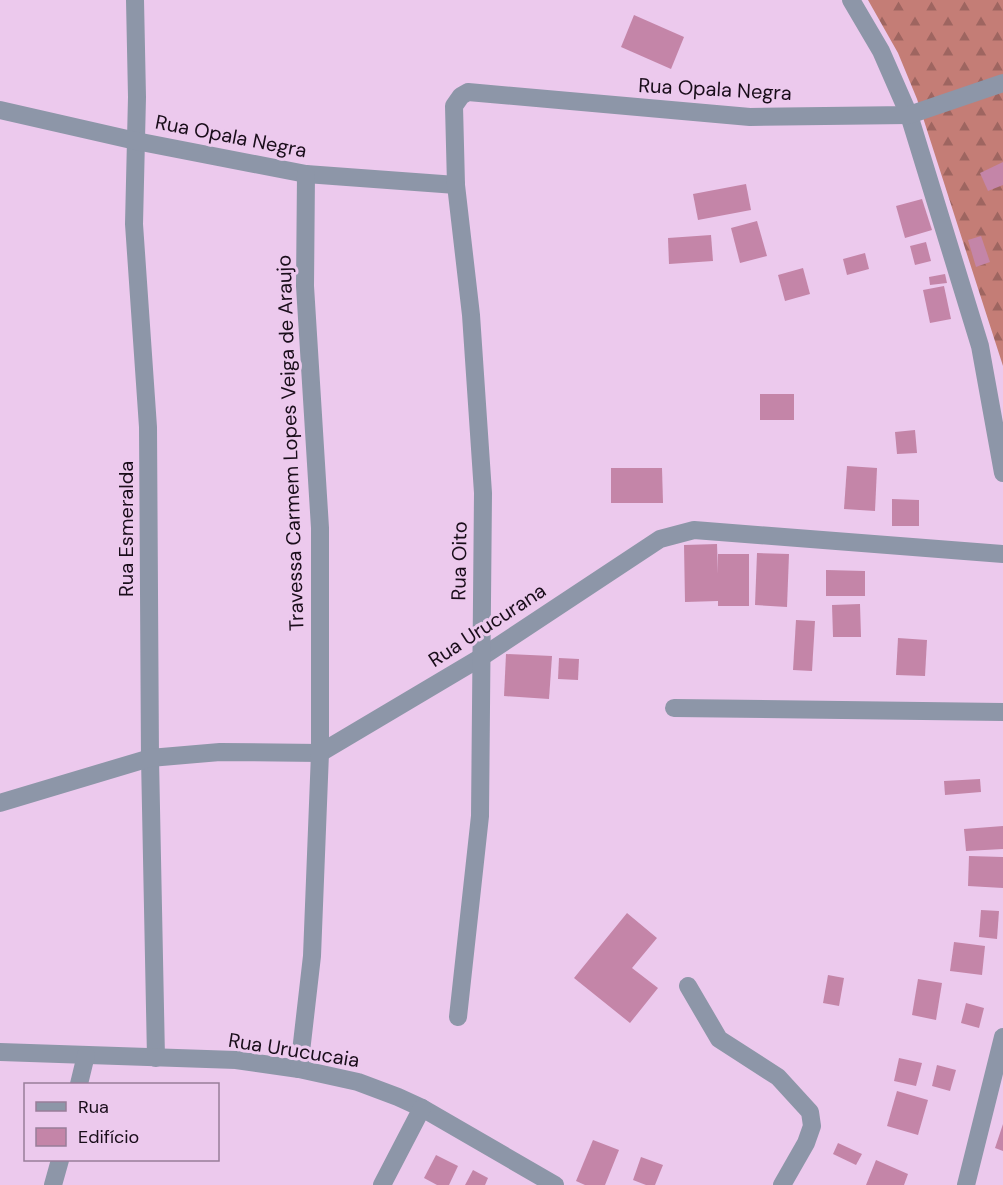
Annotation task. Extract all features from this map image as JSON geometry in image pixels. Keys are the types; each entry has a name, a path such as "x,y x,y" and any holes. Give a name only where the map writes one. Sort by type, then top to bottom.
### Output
{"street":[{"name":"Rua Esmeralda","path":"135,0 134,224 148,427 150,758 156,1058"},
{"path":"851,0 881,51 909,115 980,346 1003,472"},
{"name":"Rua Opala Negra","path":"454,106 460,96 468,92 750,117 909,115 1003,83"},
{"name":"Rua Oito","path":"454,106 456,185 471,315 483,493 480,816 458,1017"},
{"name":"Rua Opala Negra","path":"0,110 136,141 306,174 456,185"},
{"name":"Travessa Carmem Lopes Veiga de Araujo","path":"299,1069 312,956 320,753 320,528 305,286 306,174"},
{"name":"Rua Urucurana","path":"320,753 480,658 660,539 679,532 694,530 1003,554"},
{"path":"674,708 1003,712"},
{"path":"0,803 150,758 220,752 320,753"},
{"path":"688,986 719,1039 778,1077 810,1112 812,1126 806,1143 782,1185"},
{"path":"972,1184 1003,1037"},
{"name":"Rua Urucucaia","path":"0,1052 236,1060 299,1069 358,1082 398,1096 422,1108 555,1185"},
{"path":"79,1083 86,1055"},
{"path":"382,1185 422,1108"},
{"path":"53,1185 60,1161"}],"green space":[{"path":"868,0 1003,0 1003,366 917,99 898,53"}],"building":[{"path":"634,15 684,37 671,69 621,47"},
{"path":"1003,162 1003,185 988,191 980,173"},
{"path":"746,184 751,210 698,220 693,194"},
{"path":"922,199 932,230 905,238 896,206"},
{"path":"757,221 767,256 740,263 731,228"},
{"path":"711,235 713,261 669,264 668,238"},
{"path":"981,236 990,262 976,267 968,240"},
{"path":"926,242 931,261 915,265 910,246"},
{"path":"865,253 869,269 847,275 843,259"},
{"path":"803,268 810,294 785,301 778,275"},
{"path":"945,274 947,283 930,285 929,277"},
{"path":"944,286 951,319 930,323 923,290"},
{"path":"760,394 794,394 794,420 760,420"},
{"path":"915,430 917,453 897,454 895,432"},
{"path":"847,466 877,468 875,511 844,509"},
{"path":"611,468 662,468 663,503 611,503"},
{"path":"892,499 919,500 919,526 892,526"},
{"path":"717,544 718,574 718,554 749,554 749,606 718,606 718,601 685,602 684,545"},
{"path":"757,553 789,554 787,607 755,605"},
{"path":"826,570 865,571 865,596 826,596"},
{"path":"860,604 861,637 833,637 832,605"},
{"path":"796,620 815,621 812,671 793,670"},
{"path":"898,638 927,640 925,676 896,675"},
{"path":"506,654 552,656 549,699 504,696"},
{"path":"559,658 579,659 578,680 558,679"},
{"path":"980,779 981,792 945,795 944,781"},
{"path":"1003,826 1003,849 966,851 964,829"},
{"path":"969,856 1003,857 1003,888 968,886"},
{"path":"981,910 999,911 997,939 979,937"},
{"path":"627,913 657,938 632,968 658,988 630,1023 574,978"},
{"path":"954,942 985,946 982,975 950,971"},
{"path":"828,975 844,978 839,1006 823,1003"},
{"path":"918,979 942,983 936,1020 912,1015"},
{"path":"966,1003 984,1008 979,1028 961,1023"},
{"path":"899,1058 922,1063 916,1086 894,1081"},
{"path":"937,1065 956,1070 950,1091 932,1086"},
{"path":"897,1091 928,1100 918,1135 887,1126"},
{"path":"1003,1124 1003,1151 995,1148"},
{"path":"593,1140 619,1150 605,1185 585,1185 576,1181"},
{"path":"838,1143 862,1154 856,1165 833,1154"},
{"path":"436,1155 458,1166 449,1185 437,1185 424,1178"},
{"path":"641,1157 663,1165 655,1185 646,1185 633,1180"},
{"path":"876,1160 908,1174 904,1185 866,1185"},
{"path":"473,1170 488,1178 485,1185 465,1185"}]}
